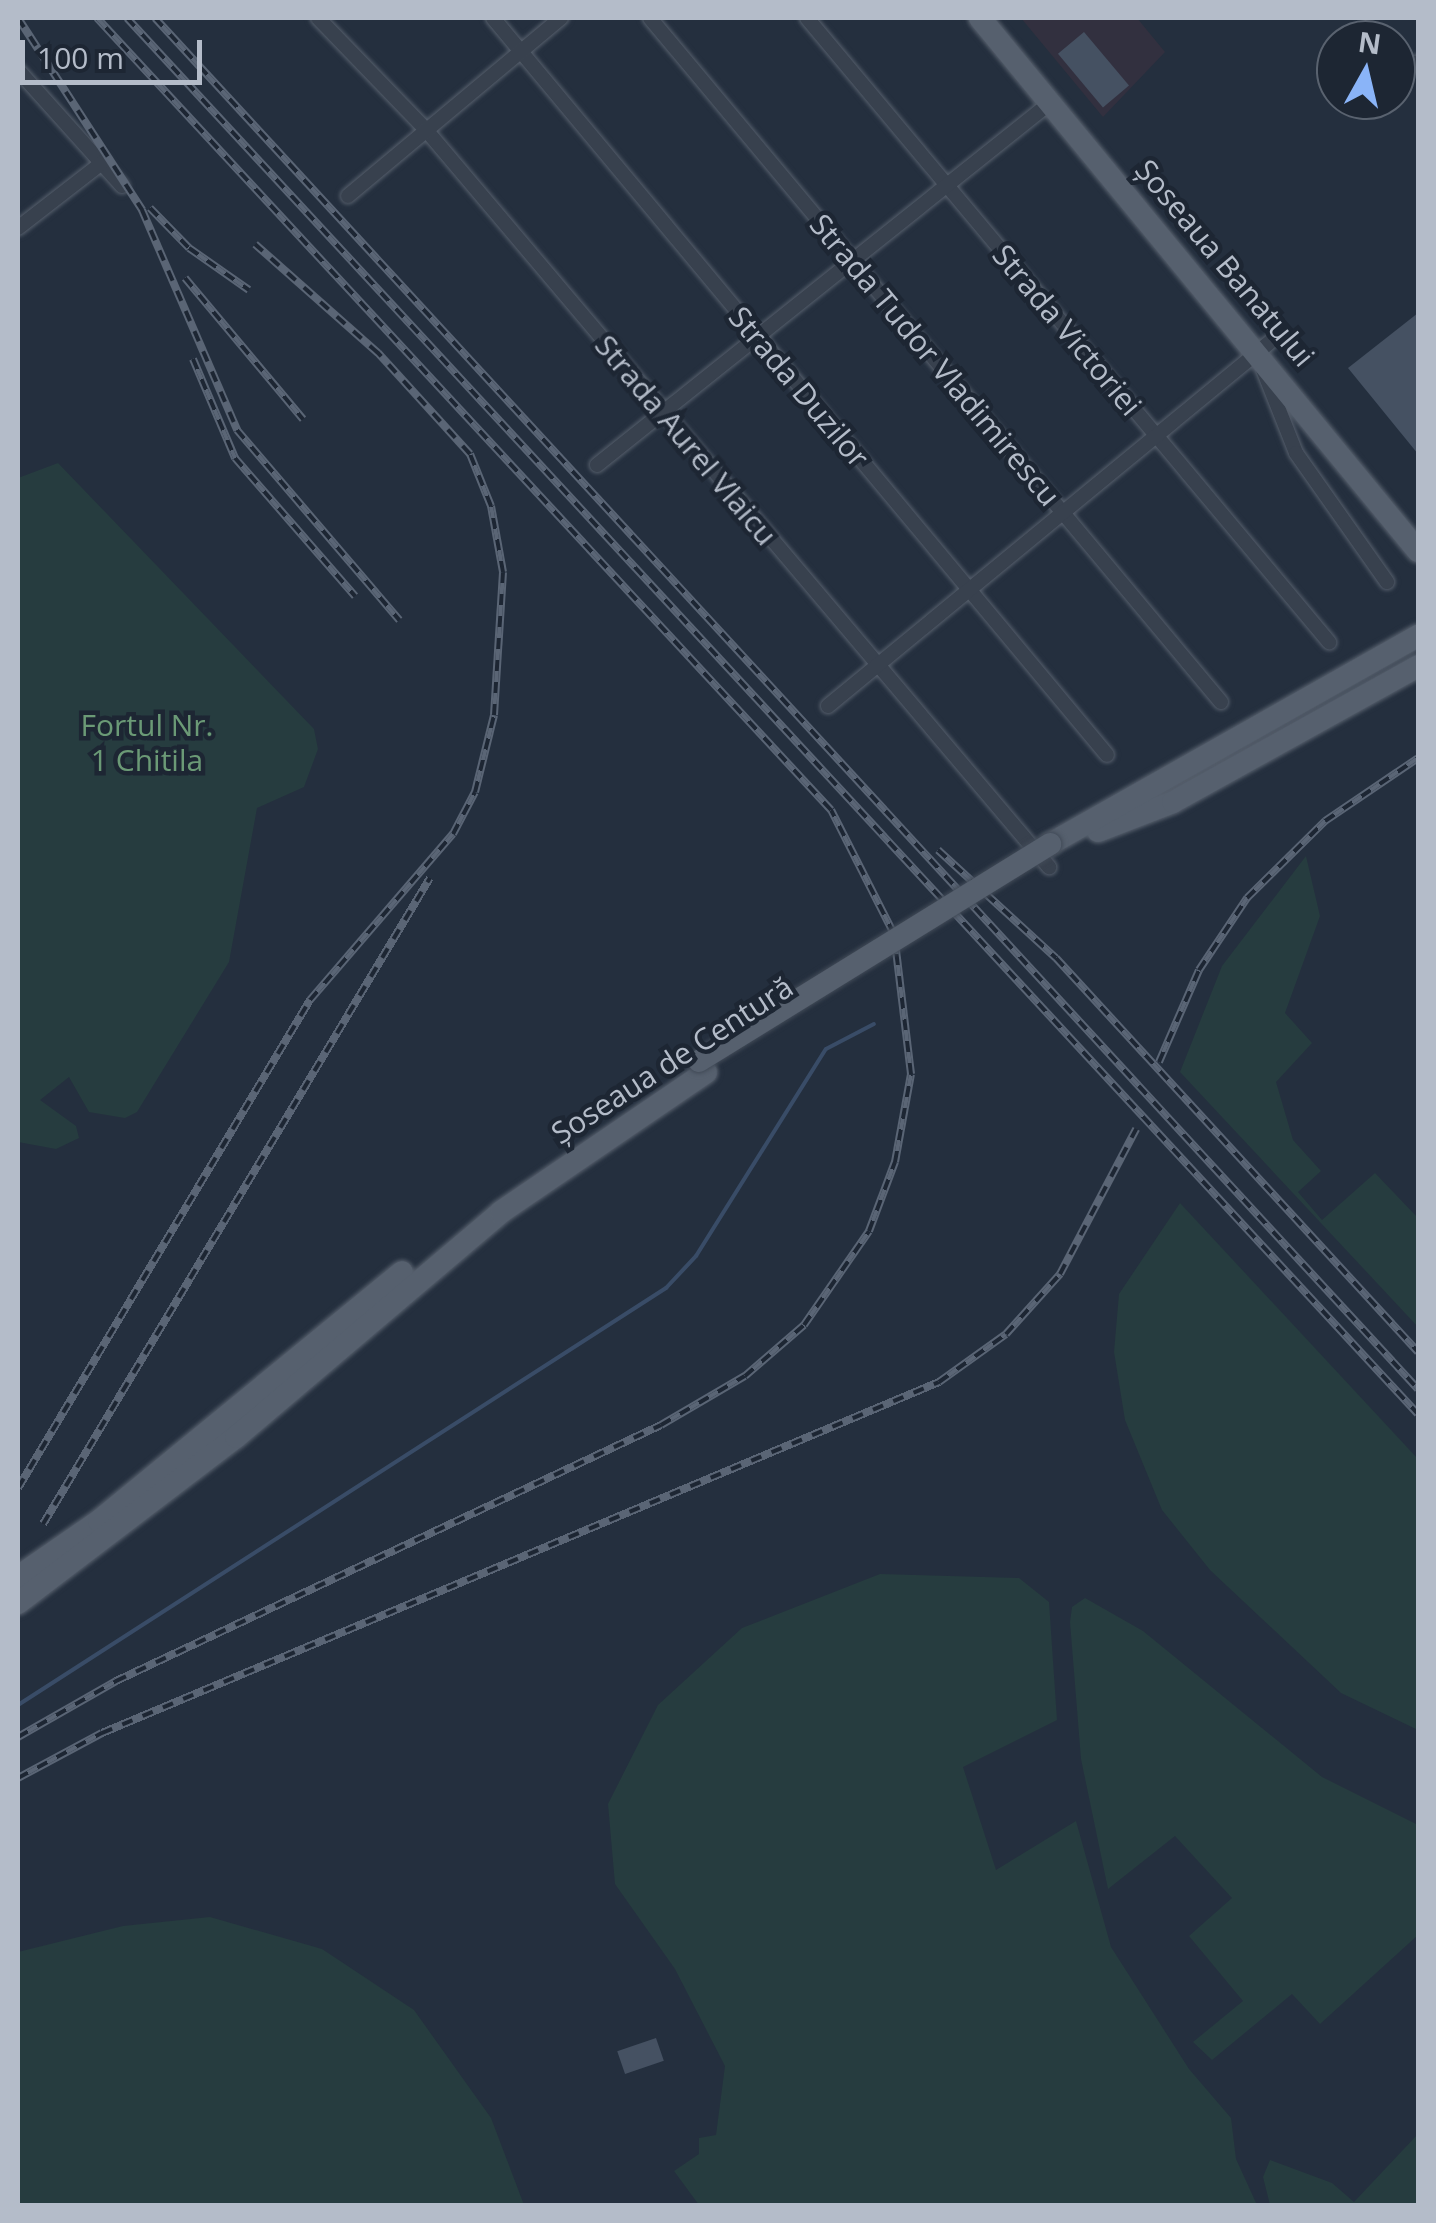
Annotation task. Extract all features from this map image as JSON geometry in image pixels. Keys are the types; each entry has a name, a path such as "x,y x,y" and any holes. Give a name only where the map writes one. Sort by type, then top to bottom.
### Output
{"main road":[{"name":"Șoseaua Banatului","path":"980,18 1418,524"},
{"name":"Șoseaua Banatului","path":"1000,18 1264,347 1418,551"},
{"path":"1099,822 1164,759 1418,623"},
{"name":"Șoseaua de Centură","path":"18,1577 100,1522 506,1189 1052,856 1099,822 1418,636"},
{"name":"Șoseaua de Centură","path":"1276,722 1418,652"},
{"path":"1099,822 1173,802 1418,666"},
{"name":"Șoseaua de Centură","path":"18,1603 236,1436 500,1212 703,1066"}],"street":[{"name":"Strada Aurel Vlaicu","path":"318,18 426,131 876,666 1052,856"},
{"name":"Strada Duzilor","path":"493,18 1106,755"},
{"path":"348,196 561,18"},
{"name":"Strada Tudor Vladimirescu","path":"650,18 1220,702"},
{"name":"Strada Victoriei","path":"807,18 1329,642"},
{"path":"20,78 104,162 122,186"},
{"path":"597,465 1051,102"},
{"path":"18,228 104,162"},
{"path":"828,706 1264,347 1296,452 1387,582"}],"shaded area":[{"path":"1021,18 1137,18 1165,52 1103,117"}],"green space":[{"name":"Fortul Nr. 1 Chitila","path":"58,463 314,729 318,749 304,787 257,808 229,962 137,1112 125,1118 89,1112 69,1077 40,1100 76,1126 79,1138 56,1149 18,1142 18,478"},
{"path":"1306,856 1320,916 1285,1013 1312,1043 1276,1082 1293,1140 1321,1171 1298,1192 1322,1220 1375,1173 1418,1218 1418,1327 1180,1072 1222,966"},
{"path":"1180,1203 1418,1459 1418,1730 1341,1693 1210,1570 1162,1510 1125,1420 1114,1352 1119,1294"},
{"path":"880,1574 1019,1578 1049,1602 1057,1720 963,1767 996,1870 1076,1821 1111,1947 1189,2069 1231,2118 1236,2159 1257,2205 699,2205 674,2171 699,2154 699,2138 716,2135 725,2066 675,1969 615,1884 608,1804 658,1705 742,1628"},
{"path":"1085,1598 1143,1631 1322,1777 1418,1825 1418,1935 1320,2024 1292,1994 1212,2060 1193,2042 1243,2001 1189,1936 1232,1898 1175,1836 1108,1889 1081,1759 1070,1622 1072,1607"},
{"path":"210,1917 322,1949 414,2010 491,2118 524,2205 18,2205 18,1952 123,1926"},
{"path":"1418,2134 1418,2205 1270,2205 1263,2177 1270,2160 1332,2183 1354,2202"}],"building":[{"path":"1084,32 1129,86 1103,107 1058,54"},
{"path":"1418,313 1418,454 1348,368"},
{"path":"656,2038 664,2061 625,2074 617,2051"}],"waterway":[{"path":"18,1705 666,1288 696,1256 826,1049 874,1024"}],"railway":[{"path":"18,18 142,210 237,430 399,620"},
{"path":"18,1737 116,1681 661,1425 745,1376 804,1325 869,1231 895,1162 911,1074 894,934 831,810 97,18"},
{"path":"127,18 1418,1414"},
{"path":"155,18 1418,1389"},
{"path":"150,208 189,248 249,290"},
{"path":"18,1488 310,1000 453,834 475,792 494,715 503,572 491,506 470,454 378,353 255,244"},
{"path":"185,278 303,419"},
{"path":"193,359 235,458 355,596"},
{"path":"1159,1062 1199,970 1247,898 1325,821 1418,758"},
{"path":"938,850 1056,958 1418,1352"},
{"path":"43,1524 430,878"},
{"path":"18,1778 102,1733 939,1382 1006,1334 1060,1274 1136,1129"}]}
